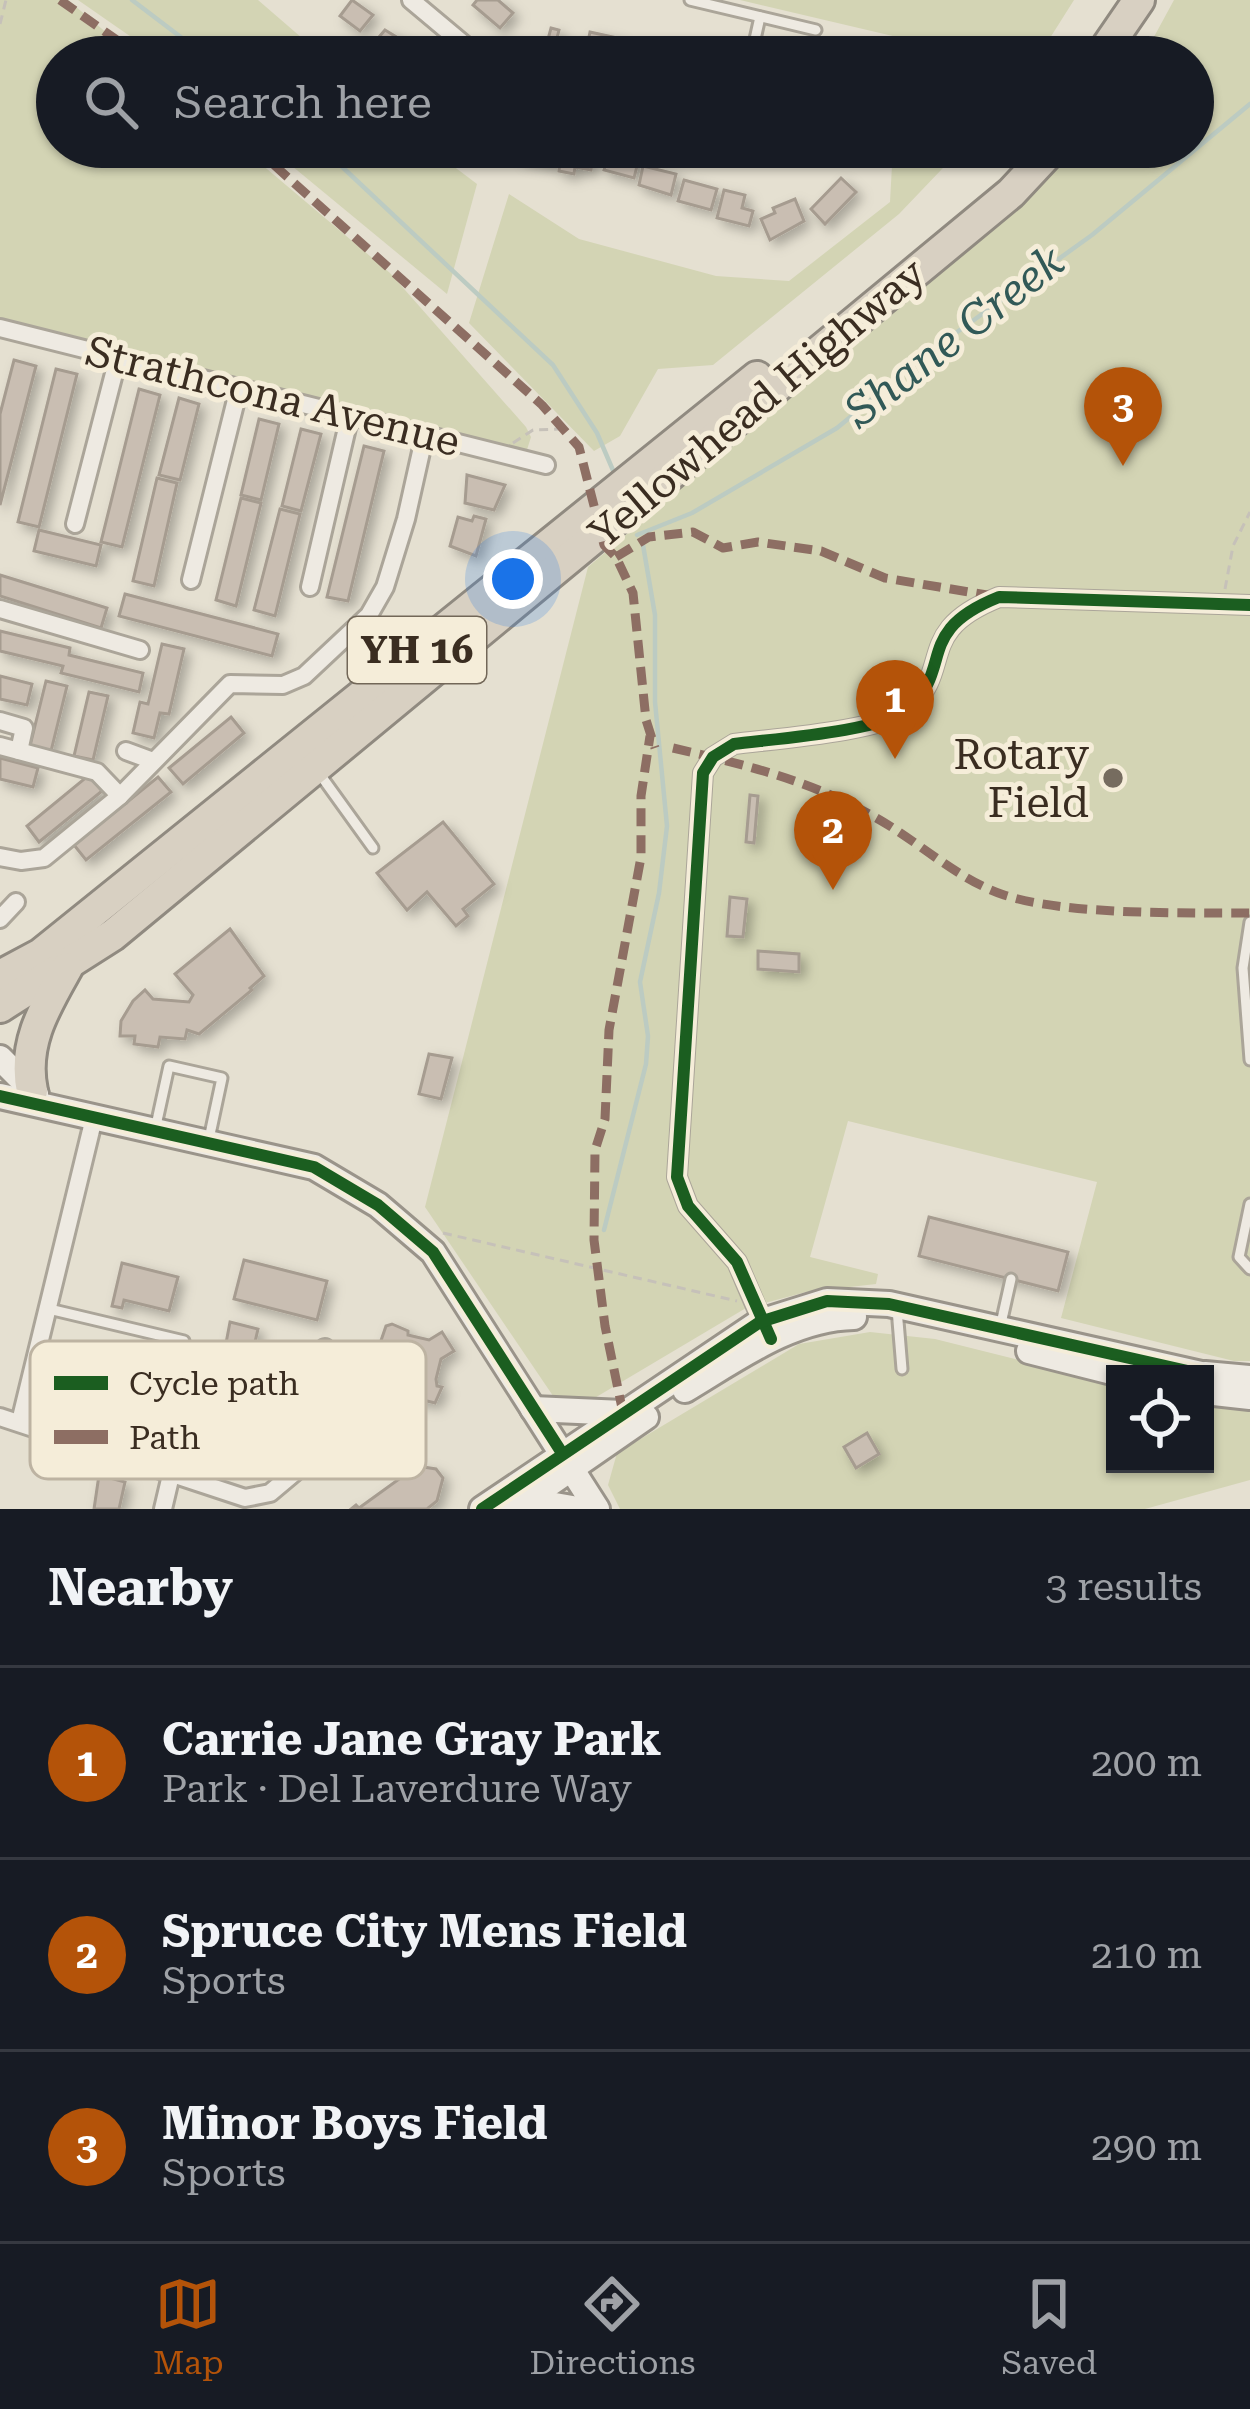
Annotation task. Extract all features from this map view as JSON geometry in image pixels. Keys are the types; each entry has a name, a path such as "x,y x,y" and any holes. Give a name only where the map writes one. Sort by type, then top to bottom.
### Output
{"highway":[{"path":"1114,36 1138,0"},
{"path":"1129,36 1152,0"},
{"name":"Yellowhead Highway","path":"0,976 41,954 1015,168"},
{"name":"Yellowhead Highway","path":"0,1007 113,935 1011,193 1034,168"},
{"path":"42,1099 28,1071 38,1019 68,966"}],"street":[{"path":"411,0 454,36"},
{"name":"Strathcona Avenue","path":"0,328 546,465"},
{"path":"75,524 118,358"},
{"path":"191,580 239,388"},
{"path":"310,587 350,415"},
{"path":"0,857 44,858 119,796 230,684 283,685 304,676 369,615 385,587 399,542 425,434"},
{"path":"763,1322 737,1262 688,1206 677,1177 703,773 713,757 734,744 883,722 908,710 923,689 942,636 966,610 999,596 1250,605"},
{"path":"0,609 140,650"},
{"path":"0,721 24,728 19,751"},
{"path":"0,746 98,772 119,796"},
{"path":"126,751 153,761"},
{"path":"0,919 16,902"},
{"path":"0,1058 42,1099"},
{"path":"0,1096 42,1099 94,1118 314,1167 378,1205 433,1252 599,1509"},
{"path":"41,1341 94,1118"},
{"path":"519,1505 623,1412 763,1322 897,1312 1154,1365"},
{"path":"482,1509 612,1441 683,1391 763,1322"},
{"path":"998,1336 1106,1370"},
{"path":"1214,1375 1250,1378"},
{"path":"20,1422 30,1383"},
{"path":"1214,1393 1249,1397"},
{"path":"533,1409 623,1412"},
{"path":"0,1417 30,1425"},
{"path":"599,1509 599,1481 612,1441"},
{"path":"164,1509 171,1479"},
{"path":"185,1479 245,1498 270,1493 287,1479"},
{"path":"519,1505 578,1509"}],"lane":[{"path":"690,0 816,30"},
{"path":"756,36 760,16"},
{"path":"316,768 373,848"},
{"path":"1250,922 1243,968 1250,1060"},
{"path":"154,1132 169,1066 222,1078 208,1144"},
{"path":"1250,1204 1239,1257 1250,1269"},
{"path":"998,1336 1011,1280"},
{"path":"49,1309 184,1341"},
{"path":"897,1312 902,1370"}],"path":[{"path":"0,24 6,0"},
{"path":"503,454 524,434 561,429"},
{"path":"1225,604 1233,546 1250,512"},
{"path":"400,1224 763,1322"}],"green space":[{"path":"0,0 68,0 110,36 36,36 36,168 266,168 390,273 531,437 525,456 0,331"},
{"path":"78,0 258,0 300,36 130,36"},
{"path":"740,0 1074,0 1051,36 893,36"},
{"path":"1174,0 1250,0 1250,1361 1061,1318 1097,1182 848,1121 810,1257 878,1274 876,1284 806,1292 746,1308 566,1415 425,1207 588,567 1054,168 1214,168 1214,36 1154,36"},
{"path":"294,168 456,168 477,184 447,294"},
{"path":"892,168 943,168 899,214 713,365 658,369 620,436 594,451 469,323 509,194 579,239 716,276 789,281 890,202"},
{"path":"870,1332 935,1339 1106,1382 1106,1473 1214,1473 1214,1400 1250,1403 1250,1480 1145,1509 620,1509 608,1485 617,1453 799,1344"}],"building":[{"path":"352,0 373,15 360,31 340,16"},
{"path":"477,0 498,0 513,13 500,28 473,5"},
{"path":"605,168 636,168 634,178"},
{"path":"643,168 676,174 671,195 639,185"},
{"path":"841,178 856,192 825,224 811,209"},
{"path":"684,180 717,189 711,210 678,201"},
{"path":"724,190 745,195 742,208 753,211 749,226 717,218"},
{"path":"795,199 804,221 770,240 761,219"},
{"path":"14,360 36,366 0,505 0,414"},
{"path":"56,369 77,374 39,527 18,522"},
{"path":"139,389 160,395 122,547 101,542"},
{"path":"179,398 199,404 180,480 159,475"},
{"path":"259,419 279,424 261,500 241,495"},
{"path":"301,429 321,434 301,511 282,506"},
{"path":"364,446 384,451 348,601 327,597"},
{"path":"467,475 505,485 494,510 465,503"},
{"path":"157,478 177,483 154,586 133,581"},
{"path":"241,498 261,503 236,606 216,600"},
{"path":"280,509 300,514 275,616 254,610"},
{"path":"474,516 486,519 476,556 450,546 458,517 472,521"},
{"path":"39,530 101,545 96,566 34,551"},
{"path":"0,575 107,608 101,628 0,596"},
{"path":"125,594 278,634 272,656 119,616"},
{"path":"0,631 143,673 139,692 61,673 63,666 0,651"},
{"path":"162,644 184,649 169,714 160,713 154,738 133,733 140,702 148,704"},
{"path":"0,676 32,684 27,705 0,699"},
{"path":"46,681 67,686 51,751 30,746"},
{"path":"89,692 108,696 93,760 74,756"},
{"path":"231,717 244,733 183,784 169,768"},
{"path":"0,758 38,768 33,787 0,779"},
{"path":"89,775 102,791 39,842 27,826"},
{"path":"158,777 171,792 86,860 74,845"},
{"path":"750,795 758,796 754,843 746,842"},
{"path":"443,822 494,884 463,909 468,916 456,926 427,892 407,910 377,873"},
{"path":"730,897 747,899 743,937 727,936"},
{"path":"230,929 264,976 252,990 199,1034 187,1030 185,1039 160,1037 158,1047 134,1044 135,1036 120,1036 121,1021 145,990 153,999 189,1002 193,995 175,974"},
{"path":"758,951 799,954 799,972 758,969"},
{"path":"429,1054 452,1058 441,1099 419,1094"},
{"path":"929,1217 1068,1252 1058,1291 919,1256"},
{"path":"244,1260 327,1281 317,1320 234,1299"},
{"path":"122,1263 178,1277 169,1311 124,1300 122,1308 112,1306"},
{"path":"230,1322 258,1329 255,1341 226,1341"},
{"path":"392,1324 408,1335 429,1340 442,1332 454,1351 441,1359 436,1379 442,1387 435,1403 426,1401 426,1341 381,1341 386,1326"},
{"path":"867,1433 879,1454 856,1468 844,1447"},
{"path":"426,1467 436,1469 443,1478 437,1501 427,1509 351,1509 399,1479 426,1479"},
{"path":"98,1479 125,1482 119,1509 94,1509"}],"waterway":[{"path":"132,0 179,36"},
{"name":"Shane Creek","path":"1214,134 1250,104"},
{"path":"343,168 553,365 597,433 615,475"},
{"name":"Shane Creek","path":"637,535 692,513 837,428 1173,168"},
{"path":"604,1230 646,1064 648,1036 640,982 667,826 655,702 655,615 643,545"}],"marked path":[{"path":"60,0 111,36"},
{"path":"277,168 542,405 579,447 604,545 616,557 633,593 646,720 655,748"},
{"path":"616,557 649,537 693,532 723,548 758,542 821,551 885,578 993,596"},
{"path":"623,1413 594,1240 595,1150 605,1119 609,1030 641,857 641,796 650,736"},
{"path":"673,748 824,792 1004,895 1091,909 1250,913"}],"cycle path":[{"path":"771,1339 737,1262 688,1206 677,1177 703,773 713,757 734,744 826,733 896,717 922,693 955,623 999,597 1250,605"},
{"path":"0,1096 314,1167 378,1205 433,1252 562,1453"},
{"path":"482,1509 760,1322 827,1301 889,1304 1161,1365"}],"place":[{"name":"Minor Boys Field","path":"1123,466"},
{"name":"Carrie Jane Gray Park","path":"895,759"},
{"name":"Rotary Field","path":"1113,778"},
{"name":"Spruce City Mens Field","path":"833,890"}]}
